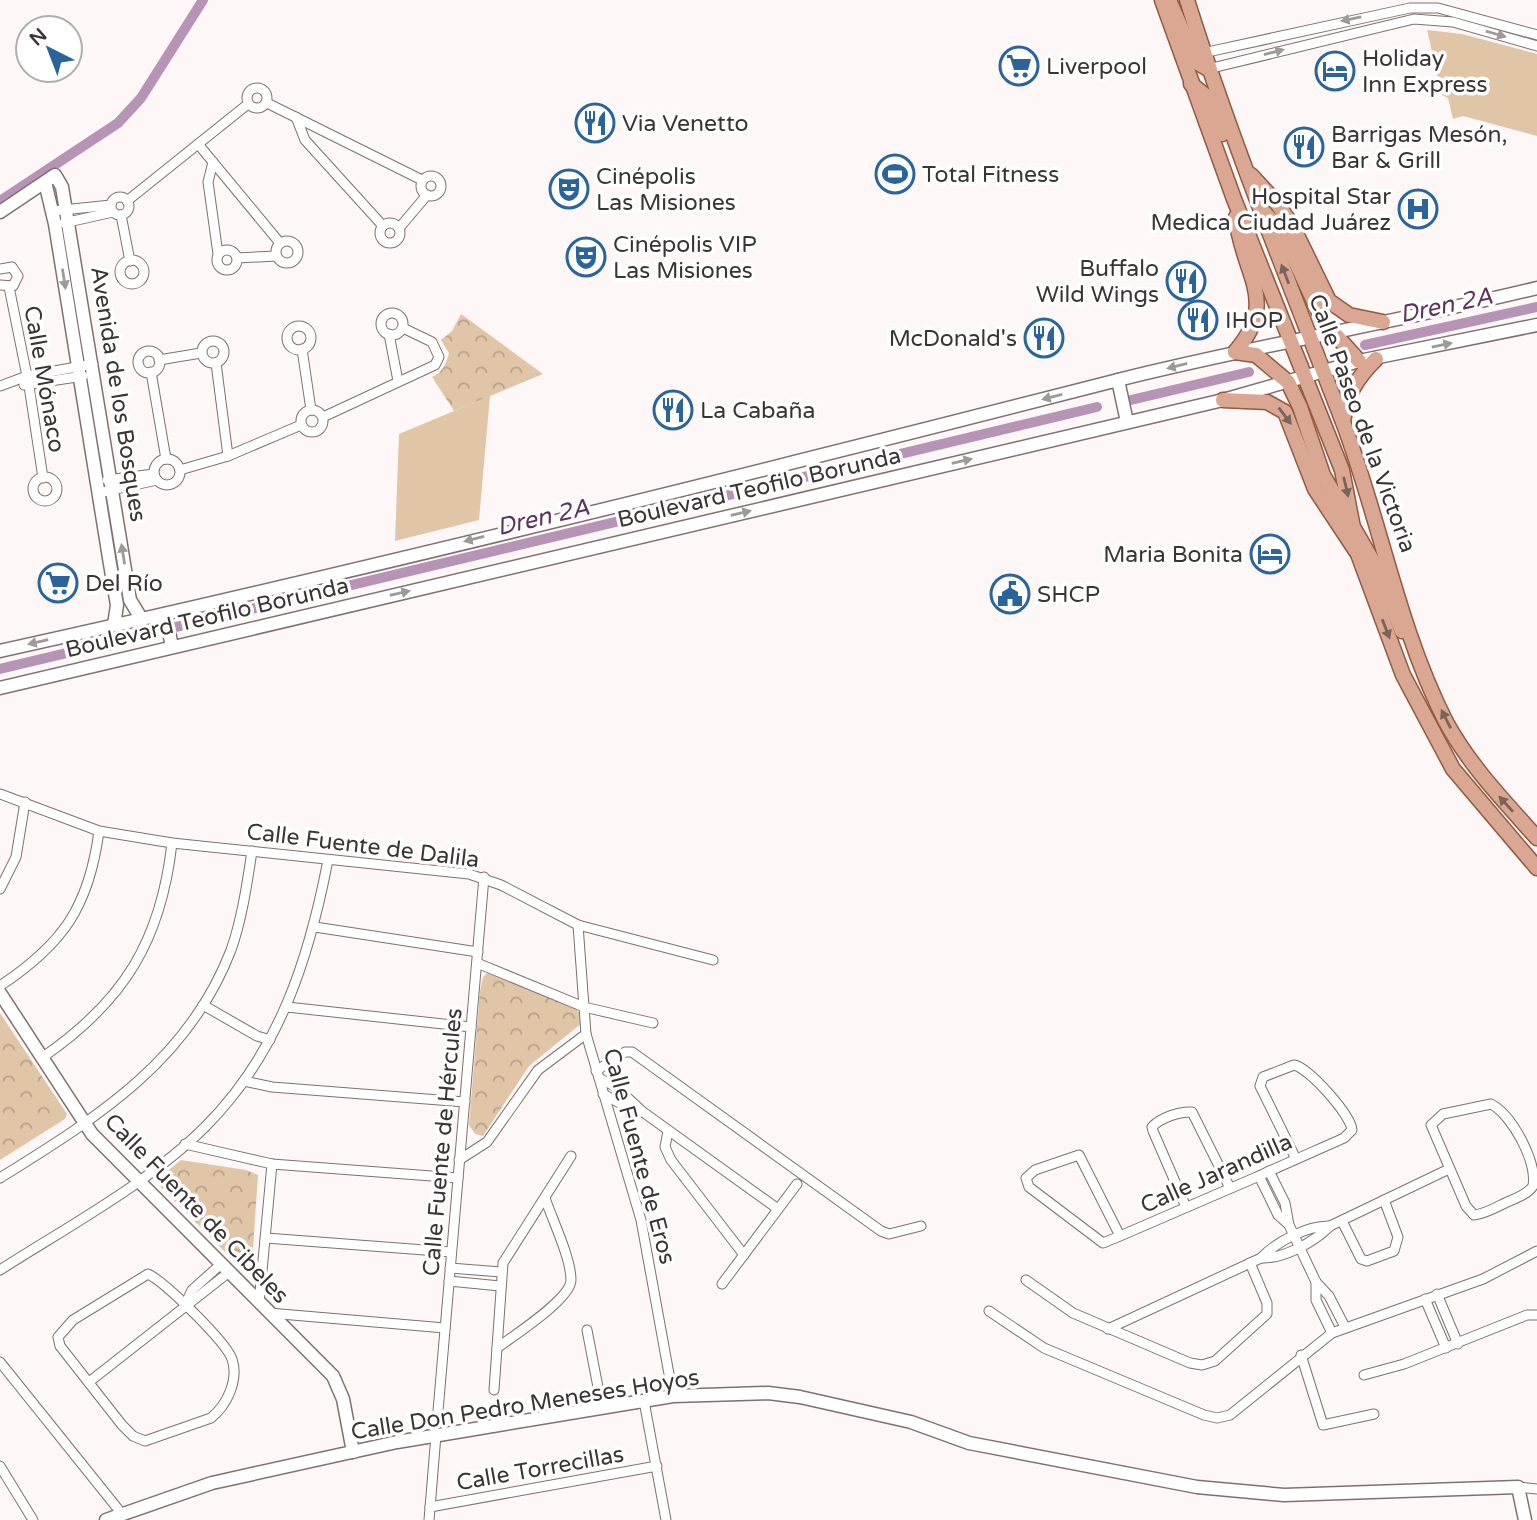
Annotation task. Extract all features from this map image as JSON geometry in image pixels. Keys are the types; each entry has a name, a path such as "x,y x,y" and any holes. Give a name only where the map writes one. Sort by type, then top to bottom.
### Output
{"main road":[{"name":"Calle Paseo de la Victoria","path":"1162,0 1190,84 1234,199 1342,470 1358,554 1403,675 1453,769 1537,868"},
{"path":"1169,0 1179,16 1196,62 1208,69"},
{"name":"Calle Paseo de la Victoria","path":"1187,0 1208,69 1244,168 1343,423 1419,659 1446,721 1469,760 1537,838"},
{"path":"1190,84 1206,96 1244,189 1282,232 1330,333 1359,362"},
{"path":"1244,168 1287,219 1329,301 1349,315 1383,322"},
{"path":"0,212 50,179"},
{"name":"Avenida de los Bosques","path":"50,179 69,216 130,600 141,618"},
{"name":"Avenida de los Bosques","path":"50,179 78,372 117,605 114,625"},
{"path":"1234,199 1237,235 1258,305 1257,319 1235,352 1256,355 1287,382 1300,407 1322,475 1376,565 1401,629 1419,659"},
{"name":"Boulevard Teofilo Borunda","path":"0,651 141,618 166,618 1235,352 1537,288"},
{"name":"Boulevard Teofilo Borunda","path":"0,688 171,642 1223,400 1324,374 1359,362 1537,325"},
{"path":"1343,423 1347,398 1353,384 1376,359"},
{"path":"1118,380 1127,422"},
{"path":"1223,400 1257,400 1275,405 1285,412 1315,489 1358,554"},
{"path":"166,618 171,642"},
{"path":"1514,842 1525,840 1537,848"},
{"name":"Calle Fuente de Cibeles","path":"0,993 86,1124 136,1181 338,1384 344,1399 353,1452"},
{"name":"Calle Don Pedro Meneses Hoyos","path":"106,1520 212,1483 436,1435 673,1396 768,1393 800,1396 911,1422 969,1443 1197,1487 1284,1495 1518,1487"},
{"path":"1518,1487 1525,1520"}],"street":[{"path":"1203,53 1410,8 1438,8 1537,35"},
{"path":"1208,69 1414,19 1453,22 1537,46"},
{"path":"127,201 248,104 249,92 257,88 267,94 267,103"},
{"path":"248,104 259,109 267,103"},
{"path":"267,103 422,180"},
{"path":"296,117 305,140 383,226"},
{"path":"198,144 280,243"},
{"path":"213,162 208,182 218,264 225,270 234,267 237,258"},
{"path":"383,226 381,238 389,243 398,240 400,227 427,195 437,194 441,181 432,175 422,180"},
{"path":"422,180 421,190 427,195"},
{"path":"127,201 118,198 115,210 130,261"},
{"path":"54,218 128,209 127,201"},
{"path":"383,226 392,222 400,227"},
{"path":"218,254 229,250 237,258 276,256 288,263 298,253 294,243 280,243"},
{"path":"276,256 280,243"},
{"name":"Calle Mónaco","path":"0,269 12,267 17,272 16,283 5,286 28,381 43,478"},
{"path":"389,313 400,316 403,328 397,334 389,334 383,330 381,322 389,313"},
{"path":"323,417 398,381 427,371 439,357 432,342 403,328"},
{"path":"389,334 398,381"},
{"path":"201,353 206,343 217,341 223,346 224,354 216,363 228,456"},
{"path":"302,349 311,410"},
{"path":"152,351 159,360 159,366 151,372 141,369 138,361 141,354 152,351"},
{"path":"159,360 201,353"},
{"path":"201,353 206,361 216,363"},
{"path":"0,386 94,369"},
{"path":"151,372 166,459"},
{"path":"311,410 323,417"},
{"path":"311,410 302,416 301,425 306,431 316,432 322,426 323,417"},
{"path":"180,470 228,456 301,425"},
{"path":"166,459 174,461 180,470 178,479 172,484 164,485 155,477 157,464 166,459"},
{"path":"97,487 155,477"},
{"path":"112,484 127,485 155,477"},
{"name":"Calle Fuente de Dalila","path":"0,794 99,831 172,843 484,877 578,925 713,960"},
{"path":"0,889 16,857 24,802"},
{"path":"0,986 48,951 65,930 89,882 99,831"},
{"path":"43,1057 89,1022 114,996 139,960 153,929 167,883 172,843"},
{"path":"0,1178 86,1124 140,1082 170,1051 204,1005 230,951 243,908 252,851"},
{"path":"0,1270 136,1181 186,1144 204,1128 244,1081 287,1007 315,927 328,860"},
{"name":"Calle Fuente de Hércules","path":"438,1411 484,877"},
{"name":"Calle Fuente de Eros","path":"578,925 586,1034 644,1231 673,1396"},
{"path":"315,927 477,958 584,1007 653,1023"},
{"path":"204,1005 257,1037 270,1040"},
{"path":"287,1007 471,1027"},
{"path":"459,1160 488,1142 528,1079 586,1034"},
{"path":"778,1209 643,1112 616,1087 598,1075 625,1052 632,1052 881,1230 889,1234 921,1226"},
{"name":"Calle Jarandilla","path":"1120,1236 1079,1155 1026,1178 1029,1186 1103,1243 1120,1236 1296,1159 1344,1139 1352,1130 1349,1118 1304,1068 1289,1065 1263,1077 1260,1086 1296,1159"},
{"path":"244,1081 272,1087 465,1102"},
{"path":"603,1094 634,1111 643,1112"},
{"path":"1491,1104 1516,1124 1533,1151 1537,1173 1534,1185 1483,1214 1469,1212 1449,1169 1432,1130 1433,1121 1443,1114 1491,1104"},
{"path":"1186,1207 1153,1131 1152,1126 1157,1122 1186,1111 1192,1112 1230,1188"},
{"path":"668,1130 665,1147 671,1160 744,1255"},
{"path":"186,1144 272,1164 458,1178"},
{"path":"494,1390 501,1272 508,1255 571,1156"},
{"path":"259,1303 272,1164"},
{"path":"1108,1329 1449,1169"},
{"path":"1269,1171 1287,1208 1289,1225 1315,1282 1317,1300 1332,1333"},
{"path":"1259,1175 1278,1215 1289,1225"},
{"path":"722,1284 797,1184"},
{"path":"497,1349 557,1301 570,1287 570,1273 545,1198"},
{"path":"1342,1221 1361,1259 1367,1261 1394,1251 1398,1237 1384,1200"},
{"path":"266,1238 452,1252"},
{"path":"989,1311 1044,1349 1217,1418 1230,1415 1245,1405 1301,1355 1332,1333 1483,1279 1537,1251"},
{"path":"1026,1280 1073,1313 1190,1363 1202,1364 1215,1361 1264,1319 1267,1303 1250,1263"},
{"path":"450,1268 501,1272"},
{"path":"89,1382 185,1305 192,1290 224,1269"},
{"path":"148,1274 185,1305 232,1359 230,1390 226,1403 211,1418 153,1439 139,1440 122,1425 89,1382 58,1341 59,1332 73,1320 148,1274"},
{"path":"449,1281 500,1286"},
{"path":"1315,1282 1329,1296 1345,1327"},
{"path":"1437,1294 1458,1344"},
{"path":"1425,1298 1446,1348"},
{"path":"270,1313 445,1328"},
{"path":"1364,1375 1458,1344 1527,1315 1537,1315"},
{"path":"587,1330 602,1408"},
{"path":"1301,1355 1323,1425 1374,1414"},
{"path":"0,1362 122,1514"},
{"path":"644,1401 666,1520"},
{"path":"429,1520 436,1435"},
{"path":"0,1465 33,1520"},
{"name":"Calle Torrecillas","path":"430,1507 657,1466"},
{"name":"Calle Don Pedro Meneses Hoyos","path":"1518,1487 1537,1489"}],"green space":[{"path":"1427,30 1462,34 1537,54 1537,136 1463,116 1453,119 1448,98 1442,95"},
{"path":"461,314 543,374 454,411 432,377 444,367 449,353 441,340 452,331"},
{"path":"490,396 479,520 395,541 399,434"},
{"path":"487,973 575,1008 581,1015 582,1023 529,1066 483,1136 475,1134 469,1125 480,991 483,977"},
{"path":"0,1013 67,1114 65,1119 0,1160"},
{"path":"181,1160 246,1170 258,1175 252,1264 249,1269 240,1267 159,1185 159,1178"}],"waterway":[{"path":"0,201 118,123 141,98 203,0"},
{"name":"Dren 2A","path":"1365,345 1537,307"},
{"name":"Dren 2A","path":"1131,400 1249,372"},
{"name":"Dren 2A","path":"0,669 1097,407"}],"place":[{"name":"Liverpool","path":"1019,66"},
{"name":"Holiday Inn Express","path":"1335,71"},
{"name":"Via Venetto","path":"595,123"},
{"name":"Barrigas Mesón, Bar & Grill","path":"1304,147"},
{"name":"Total Fitness","path":"895,174"},
{"name":"Cinépolis Las Misiones","path":"569,189"},
{"name":"Hospital Star Medica Ciudad Juárez","path":"1418,209"},
{"name":"Cinépolis VIP Las Misiones","path":"586,257"},
{"name":"Buffalo Wild Wings","path":"1186,281"},
{"name":"IHOP","path":"1198,320"},
{"name":"McDonald's","path":"1044,338"},
{"name":"La Cabaña","path":"673,410"},
{"name":"Maria Bonita","path":"1270,554"},
{"name":"Del Río","path":"58,583"},
{"name":"SHCP","path":"1010,594"}]}
